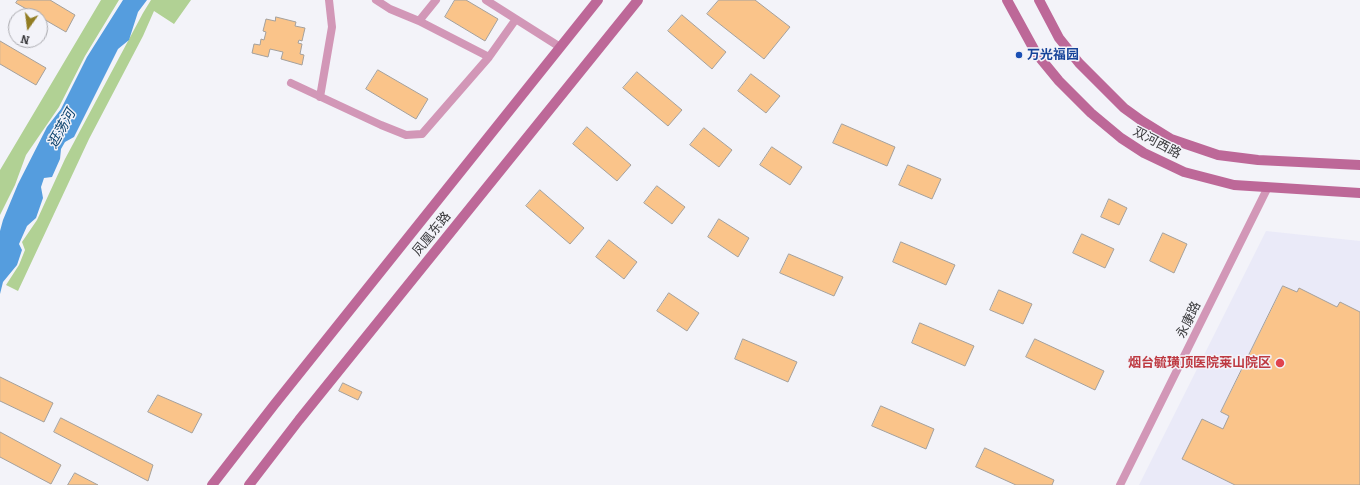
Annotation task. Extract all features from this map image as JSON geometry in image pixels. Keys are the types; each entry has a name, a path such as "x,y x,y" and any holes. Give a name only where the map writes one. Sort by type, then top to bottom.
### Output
{"street":[{"path":"320,97 332,27 329,0"},
{"path":"376,0 390,9 419,21 489,57"},
{"path":"419,21 436,0"},
{"path":"486,0 560,47"},
{"name":"凤凰东路","path":"212,485 274,405 598,0"},
{"name":"凤凰东路","path":"249,485 299,420 638,0"},
{"name":"双河西路","path":"1007,0 1036,52 1059,81 1091,113 1121,138 1144,153 1184,172 1234,184 1360,193"},
{"name":"双河西路","path":"1038,0 1059,38 1079,63 1124,108 1171,139 1218,155 1258,160 1360,165"},
{"path":"291,83 406,135 422,134 489,57 516,19"},
{"name":"永康路","path":"1120,485 1268,187"}],"shaded area":[{"name":"烟台毓璜顶医院莱山院区","path":"1266,231 1360,241 1360,485 1139,485"}],"green space":[{"path":"101,0 119,0 85,56 59,107 26,155 15,185 0,215 0,170"},
{"path":"151,0 191,0 174,24 154,11 143,36 89,139 18,291 6,285 19,265 25,250 22,242 37,220 65,159"}],"water":[{"name":"逛荡河","path":"123,0 147,0 138,12 129,40 118,49 74,137 65,142 61,149 60,159 52,177 44,178 41,187 43,198 36,218 27,226 19,244 22,250 17,265 3,282 0,294 0,231 18,184 47,127 61,109 87,57"}],"building":[{"path":"18,0 50,0 75,15 66,32 48,22 48,8 25,8 16,3"},
{"path":"455,0 466,0 498,19 485,41 445,17"},
{"path":"719,0 755,0 790,27 764,59 707,14"},
{"path":"682,15 726,52 712,69 668,31"},
{"path":"276,17 296,22 295,26 305,28 302,41 299,40 298,43 302,44 300,54 304,55 302,65 281,59 283,52 270,49 268,57 252,53 254,44 260,45 261,39 264,40 266,32 263,31 266,19 275,21"},
{"path":"0,41 8,46 8,48 12,48 46,68 36,85 0,64"},
{"path":"378,70 428,99 416,119 366,89"},
{"path":"637,72 682,110 668,126 623,88"},
{"path":"751,74 780,96 766,113 738,91"},
{"path":"842,124 895,147 887,166 833,143"},
{"path":"587,127 631,165 617,181 573,144"},
{"path":"704,128 732,150 719,167 690,145"},
{"path":"772,147 802,167 790,185 760,165"},
{"path":"908,165 941,179 932,199 899,185"},
{"path":"657,186 685,207 672,224 644,203"},
{"path":"540,190 584,228 570,244 526,206"},
{"path":"1109,199 1127,208 1119,225 1101,217"},
{"path":"719,219 749,238 738,257 708,237"},
{"path":"1163,233 1187,244 1174,273 1150,261"},
{"path":"1082,234 1114,249 1105,268 1073,253"},
{"path":"609,240 637,262 624,279 596,257"},
{"path":"901,242 955,265 946,285 893,262"},
{"path":"789,254 843,277 834,296 780,273"},
{"name":"烟台毓璜顶医院莱山院区","path":"1283,286 1297,292 1299,288 1337,307 1340,302 1360,312 1360,485 1235,485 1182,459 1202,419 1223,429 1229,416 1221,412"},
{"path":"999,290 1032,304 1023,324 990,310"},
{"path":"669,293 699,313 687,331 657,311"},
{"path":"920,323 974,346 965,366 912,343"},
{"path":"743,339 797,362 788,382 735,359"},
{"path":"1035,339 1104,371 1095,390 1026,357"},
{"path":"0,377 53,403 44,422 0,401"},
{"path":"343,383 362,392 358,400 339,391"},
{"path":"158,395 202,414 192,433 148,412"},
{"path":"881,406 934,429 926,449 872,426"},
{"path":"61,418 153,465 148,481 54,432"},
{"path":"0,432 61,465 51,484 0,457"},
{"path":"985,448 1054,480 1052,485 1016,485 976,467"},
{"path":"75,473 98,485 68,485"}],"place":[{"name":"万光福园","path":"1019,55"},
{"name":"烟台毓璜顶医院莱山院区","path":"1280,363"}]}
